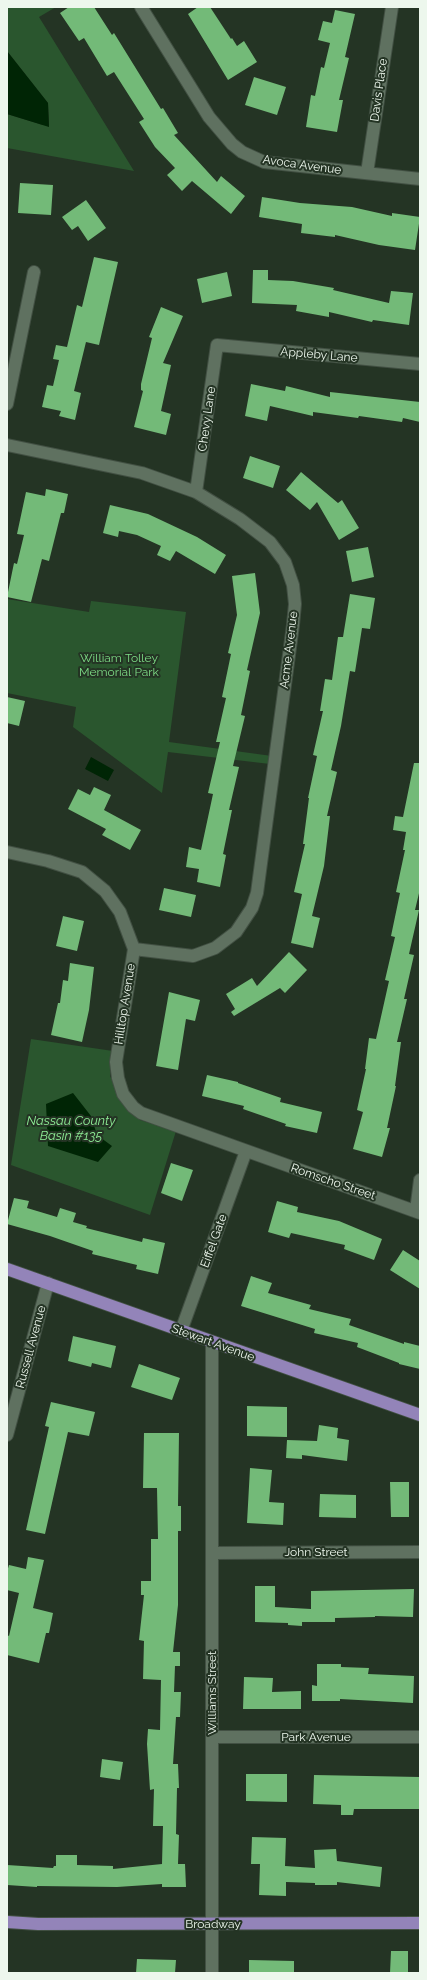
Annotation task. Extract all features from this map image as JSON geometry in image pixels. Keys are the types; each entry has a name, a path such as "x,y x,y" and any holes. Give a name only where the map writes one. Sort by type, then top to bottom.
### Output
{"main road":[{"name":"Stewart Avenue","path":"7,1269 212,1343 420,1415"},
{"name":"Broadway","path":"7,1922 38,1924 420,1923"}],"street":[{"name":"Avoca Avenue","path":"141,7 209,117 232,144 242,152 264,162 420,179"},
{"name":"Davis Place","path":"367,173 392,7"},
{"path":"7,404 34,272"},
{"name":"Appleby Lane","path":"217,345 420,364"},
{"name":"Chevy Lane","path":"196,492 217,345"},
{"name":"Acme Avenue","path":"7,445 142,473 196,492 240,519 270,542 285,562 293,585 295,604 293,625 259,877 252,908 236,932 215,948 193,956 134,949"},
{"name":"Hilltop Avenue","path":"7,852 48,861 82,872 105,891 120,912 134,949 116,1062 118,1078 123,1094 133,1107 141,1113 246,1151"},
{"name":"Romscho Street","path":"246,1151 418,1212"},
{"name":"Eiffel Gate","path":"181,1331 246,1151"},
{"path":"418,1212 420,1180"},
{"name":"Russell Avenue","path":"7,1434 48,1283"},
{"name":"Williams Street","path":"212,1343 212,1973"},
{"name":"John Street","path":"212,1552 420,1552"},
{"name":"Park Avenue","path":"212,1737 420,1737"}],"green space":[{"path":"7,7 56,7 39,17 134,171 7,148 7,114 43,125 49,125 48,103 7,51"},
{"name":"William Tolley Memorial Park","path":"7,599 89,612 91,601 186,612 169,742 272,756 270,764 168,752 162,793 73,727 76,707 7,693"},
{"path":"31,1039 113,1051 110,1076 125,1107 140,1120 176,1131 150,1215 11,1165"}],"water":[{"path":"7,51 48,103 49,127 7,114"},
{"path":"91,757 114,770 108,781 85,769"},
{"name":"Nassau County Basin #135","path":"73,1093 91,1116 97,1135 112,1146 98,1162 48,1146 46,1104"}],"building":[{"path":"69,7 94,7 112,35 114,33 161,109 163,108 178,133 174,135 217,182 221,176 245,196 231,214 192,181 182,191 167,175 175,168 155,147 139,122 144,119 114,72 107,76 84,38 79,41 60,13"},
{"path":"198,7 210,7 231,39 232,38 237,46 244,41 257,62 228,80 188,14"},
{"path":"335,10 355,14 345,57 349,58 339,100 343,100 337,132 306,127 311,95 315,96 321,67 324,68 330,43 318,40 323,21 332,23"},
{"path":"254,77 286,87 277,115 245,105"},
{"path":"20,183 53,185 51,215 18,213"},
{"path":"262,197 300,203 352,207 392,216 392,213 420,217 415,250 379,245 335,235 335,237 301,233 302,224 259,217"},
{"path":"86,200 106,228 88,241 78,226 72,230 62,217"},
{"path":"94,257 118,262 99,345 86,342 74,391 81,393 75,420 59,416 61,411 42,407 47,385 53,386 59,360 53,359 56,345 67,347 77,305 82,307"},
{"path":"253,270 268,270 268,280 293,281 334,288 333,290 389,303 391,291 413,293 409,325 373,320 372,322 329,312 329,317 296,311 297,305 252,303"},
{"path":"227,272 232,296 202,303 197,279"},
{"path":"161,307 183,316 163,363 171,365 161,411 171,414 166,435 134,427 143,391 141,390 141,384 152,338 149,337"},
{"path":"251,384 285,391 286,386 330,397 330,392 420,402 420,422 403,418 402,422 313,412 313,416 270,406 267,421 245,416"},
{"path":"250,456 280,466 273,488 243,478"},
{"path":"301,472 338,503 342,500 359,528 339,540 317,502 310,510 286,490"},
{"path":"46,489 68,494 64,513 61,513 49,561 42,559 31,602 7,597 14,563 17,564 24,535 17,534 26,492 45,496"},
{"path":"110,505 148,514 197,537 226,555 215,574 176,551 170,561 157,555 161,546 137,535 119,531 118,537 103,533"},
{"path":"368,547 374,577 352,582 346,551"},
{"path":"255,573 260,613 247,670 250,671 241,715 245,716 233,766 239,767 229,810 232,810 223,854 226,855 220,887 197,882 199,869 186,867 189,847 201,850 213,794 208,793 220,742 216,742 226,698 222,697 231,654 228,653 237,615 232,576"},
{"path":"350,594 375,598 370,629 362,628 355,672 350,671 341,726 331,770 337,772 327,816 330,816 324,866 312,916 320,918 313,948 291,943 302,894 294,892 305,844 303,844 308,798 317,756 313,755 323,711 320,711 325,679 332,680 338,637 343,637"},
{"path":"7,697 25,701 19,726 7,723"},
{"path":"414,763 420,763 420,889 415,910 419,910 409,954 414,955 404,999 407,999 397,1042 401,1042 396,1086 387,1128 390,1128 382,1157 353,1149 363,1112 357,1110 366,1069 369,1038 376,1039 389,981 385,980 395,937 391,936 400,893 396,892 405,850 403,850 406,832 393,830 395,816 403,817"},
{"path":"94,787 111,795 104,810 141,830 130,850 102,835 106,829 68,809 78,789 90,795"},
{"path":"164,888 196,895 191,917 159,910"},
{"path":"63,916 84,921 77,951 56,946"},
{"path":"289,952 307,970 285,993 280,988 234,1016 231,1012 235,1009 226,994 252,978 257,986"},
{"path":"70,963 94,967 89,1010 82,1042 51,1035 58,1003 60,1003 63,980 68,981"},
{"path":"169,992 200,1000 195,1021 186,1019 178,1070 156,1066"},
{"path":"207,1075 238,1082 281,1098 280,1102 322,1112 317,1133 285,1126 286,1124 243,1109 244,1106 202,1096"},
{"path":"171,1163 193,1170 182,1201 161,1193"},
{"path":"14,1198 29,1201 27,1208 57,1217 60,1208 76,1213 73,1222 87,1226 86,1228 142,1242 143,1238 165,1243 158,1274 136,1269 137,1265 92,1254 93,1251 50,1236 7,1224"},
{"path":"277,1201 298,1207 297,1212 339,1221 382,1239 374,1260 344,1249 345,1245 291,1233 289,1238 268,1232"},
{"path":"403,1250 420,1261 420,1289 390,1270"},
{"path":"251,1276 272,1283 268,1293 311,1305 309,1309 351,1319 349,1325 404,1344 404,1342 420,1346 420,1369 399,1364 357,1347 358,1343 314,1333 315,1329 241,1306"},
{"path":"73,1336 116,1346 111,1368 92,1363 91,1367 68,1361"},
{"path":"139,1364 180,1378 172,1400 131,1387"},
{"path":"51,1402 95,1412 89,1436 68,1432 45,1534 26,1530 49,1427 45,1426"},
{"path":"247,1406 287,1407 287,1437 247,1436"},
{"path":"319,1425 338,1428 337,1438 349,1440 347,1461 302,1455 302,1459 286,1458 287,1440 317,1441"},
{"path":"144,1433 179,1433 178,1506 181,1506 181,1531 178,1531 178,1605 173,1652 180,1652 180,1666 175,1666 174,1692 181,1692 180,1717 176,1717 173,1764 178,1764 179,1788 177,1788 176,1834 179,1835 178,1864 185,1864 186,1887 162,1887 162,1884 117,1887 37,1887 7,1885 7,1865 53,1868 56,1866 56,1855 77,1855 77,1865 113,1866 113,1869 162,1864 163,1826 153,1826 154,1789 150,1790 147,1744 148,1729 160,1730 161,1680 143,1679 144,1641 139,1640 144,1595 141,1595 141,1581 151,1581 151,1539 158,1539 157,1488 143,1488"},
{"path":"250,1468 272,1470 269,1502 284,1503 283,1525 247,1523"},
{"path":"390,1482 409,1482 409,1517 391,1517"},
{"path":"320,1494 356,1495 356,1518 319,1517"},
{"path":"28,1557 44,1560 33,1608 53,1613 49,1633 46,1633 39,1663 7,1655 7,1635 9,1636 19,1593 7,1590 7,1572 9,1565 26,1569"},
{"path":"255,1586 275,1586 275,1607 311,1609 311,1591 414,1589 413,1617 375,1616 335,1618 335,1622 302,1622 302,1626 288,1625 288,1623 255,1622"},
{"path":"317,1664 341,1664 341,1667 369,1668 368,1674 414,1676 413,1703 340,1699 340,1701 312,1701 312,1685 317,1686"},
{"path":"244,1677 273,1678 272,1692 301,1691 301,1709 243,1709"},
{"path":"102,1759 123,1762 120,1780 100,1777"},
{"path":"246,1774 287,1774 287,1802 246,1801"},
{"path":"314,1775 420,1777 420,1809 354,1809 353,1815 341,1815 341,1805 313,1804"},
{"path":"252,1837 286,1838 285,1866 315,1868 314,1850 336,1849 337,1861 382,1867 380,1887 337,1882 337,1885 315,1885 315,1883 286,1882 286,1896 259,1895 260,1864 251,1864"},
{"path":"391,1951 408,1951 408,1973 390,1973"},
{"path":"137,1959 176,1960 175,1973 136,1973"},
{"path":"249,1960 294,1961 294,1973 249,1973"}]}
